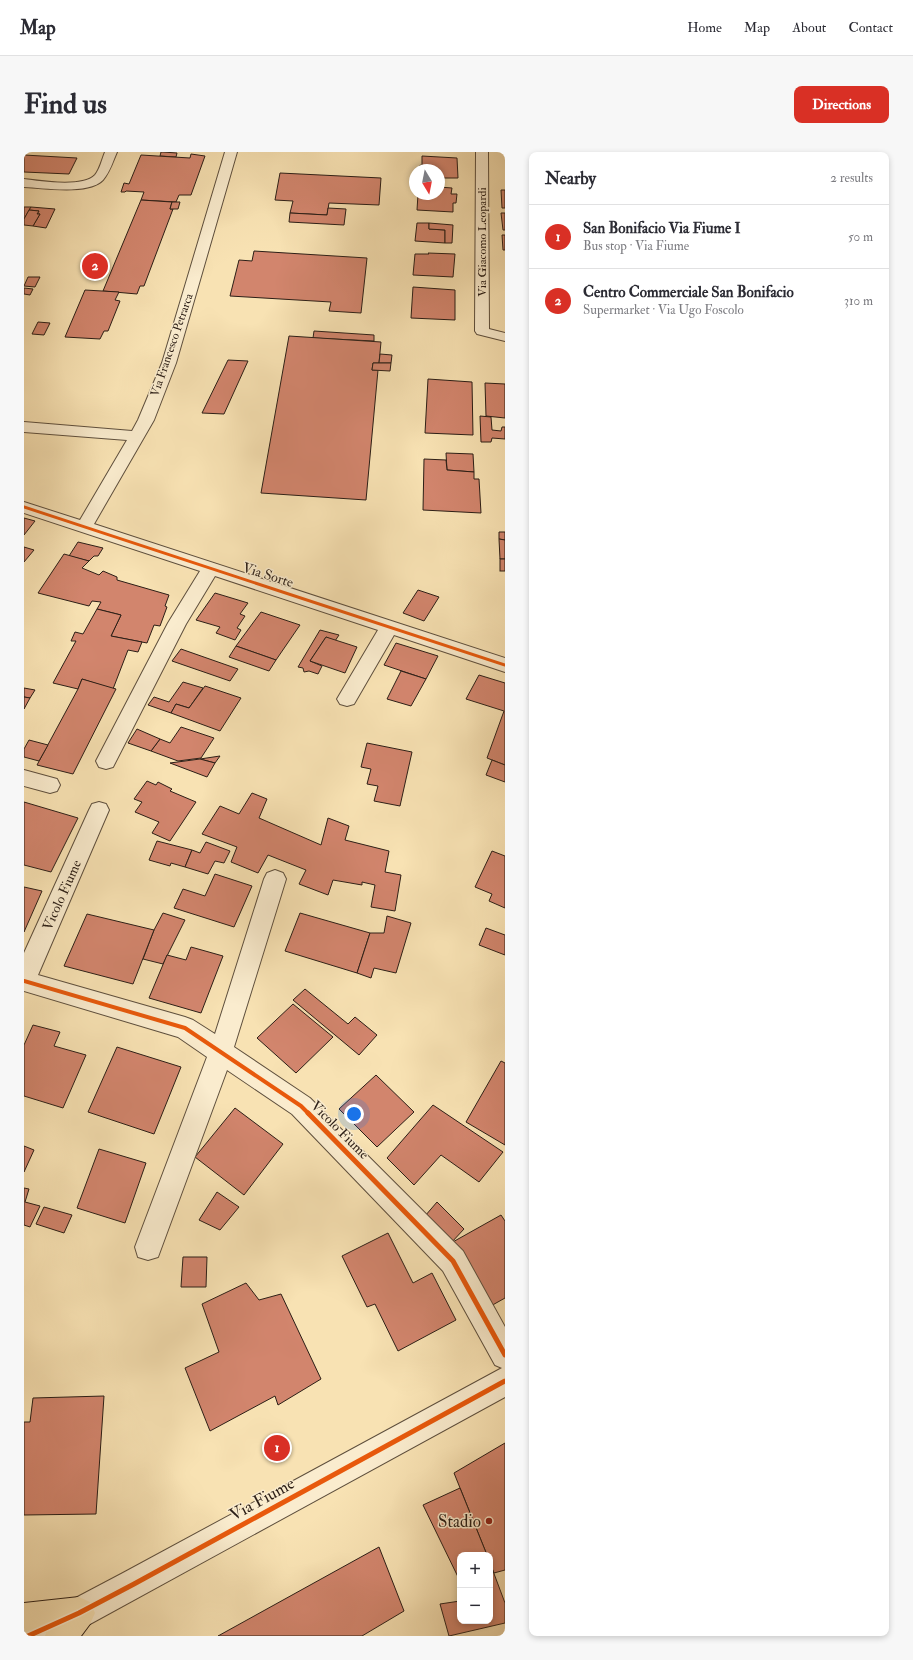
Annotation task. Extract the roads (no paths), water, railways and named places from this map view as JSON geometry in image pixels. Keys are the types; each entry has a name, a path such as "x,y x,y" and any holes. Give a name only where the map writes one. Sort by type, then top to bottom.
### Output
{"main road":[{"path":"24,1619 70,1624"}],"street":[{"path":"24,183 67,186 92,182 99,178 112,152"},
{"name":"Via Francesco Petrarca","path":"84,525 146,420 169,363 231,152"},
{"name":"Via Giacomo Leopardi","path":"482,152 482,331 491,335 505,337"},
{"path":"24,427 137,436"},
{"name":"Via Sorte","path":"24,506 505,664"},
{"path":"106,761 177,623 211,568"},
{"path":"347,699 390,626"},
{"path":"24,778 50,785"},
{"name":"Vicolo Fiume","path":"99,810 24,980 185,1028 301,1106 454,1261 505,1355"},
{"path":"148,1247 221,1052 275,879"},
{"name":"Via Fiume","path":"28,1636 70,1624 505,1381"}],"place":[{"name":"Centro Commerciale San Bonifacio","path":"95,266"},
{"name":"San Bonifacio Via Fiume I","path":"277,1448"},
{"name":"Stadio","path":"489,1521"}]}
